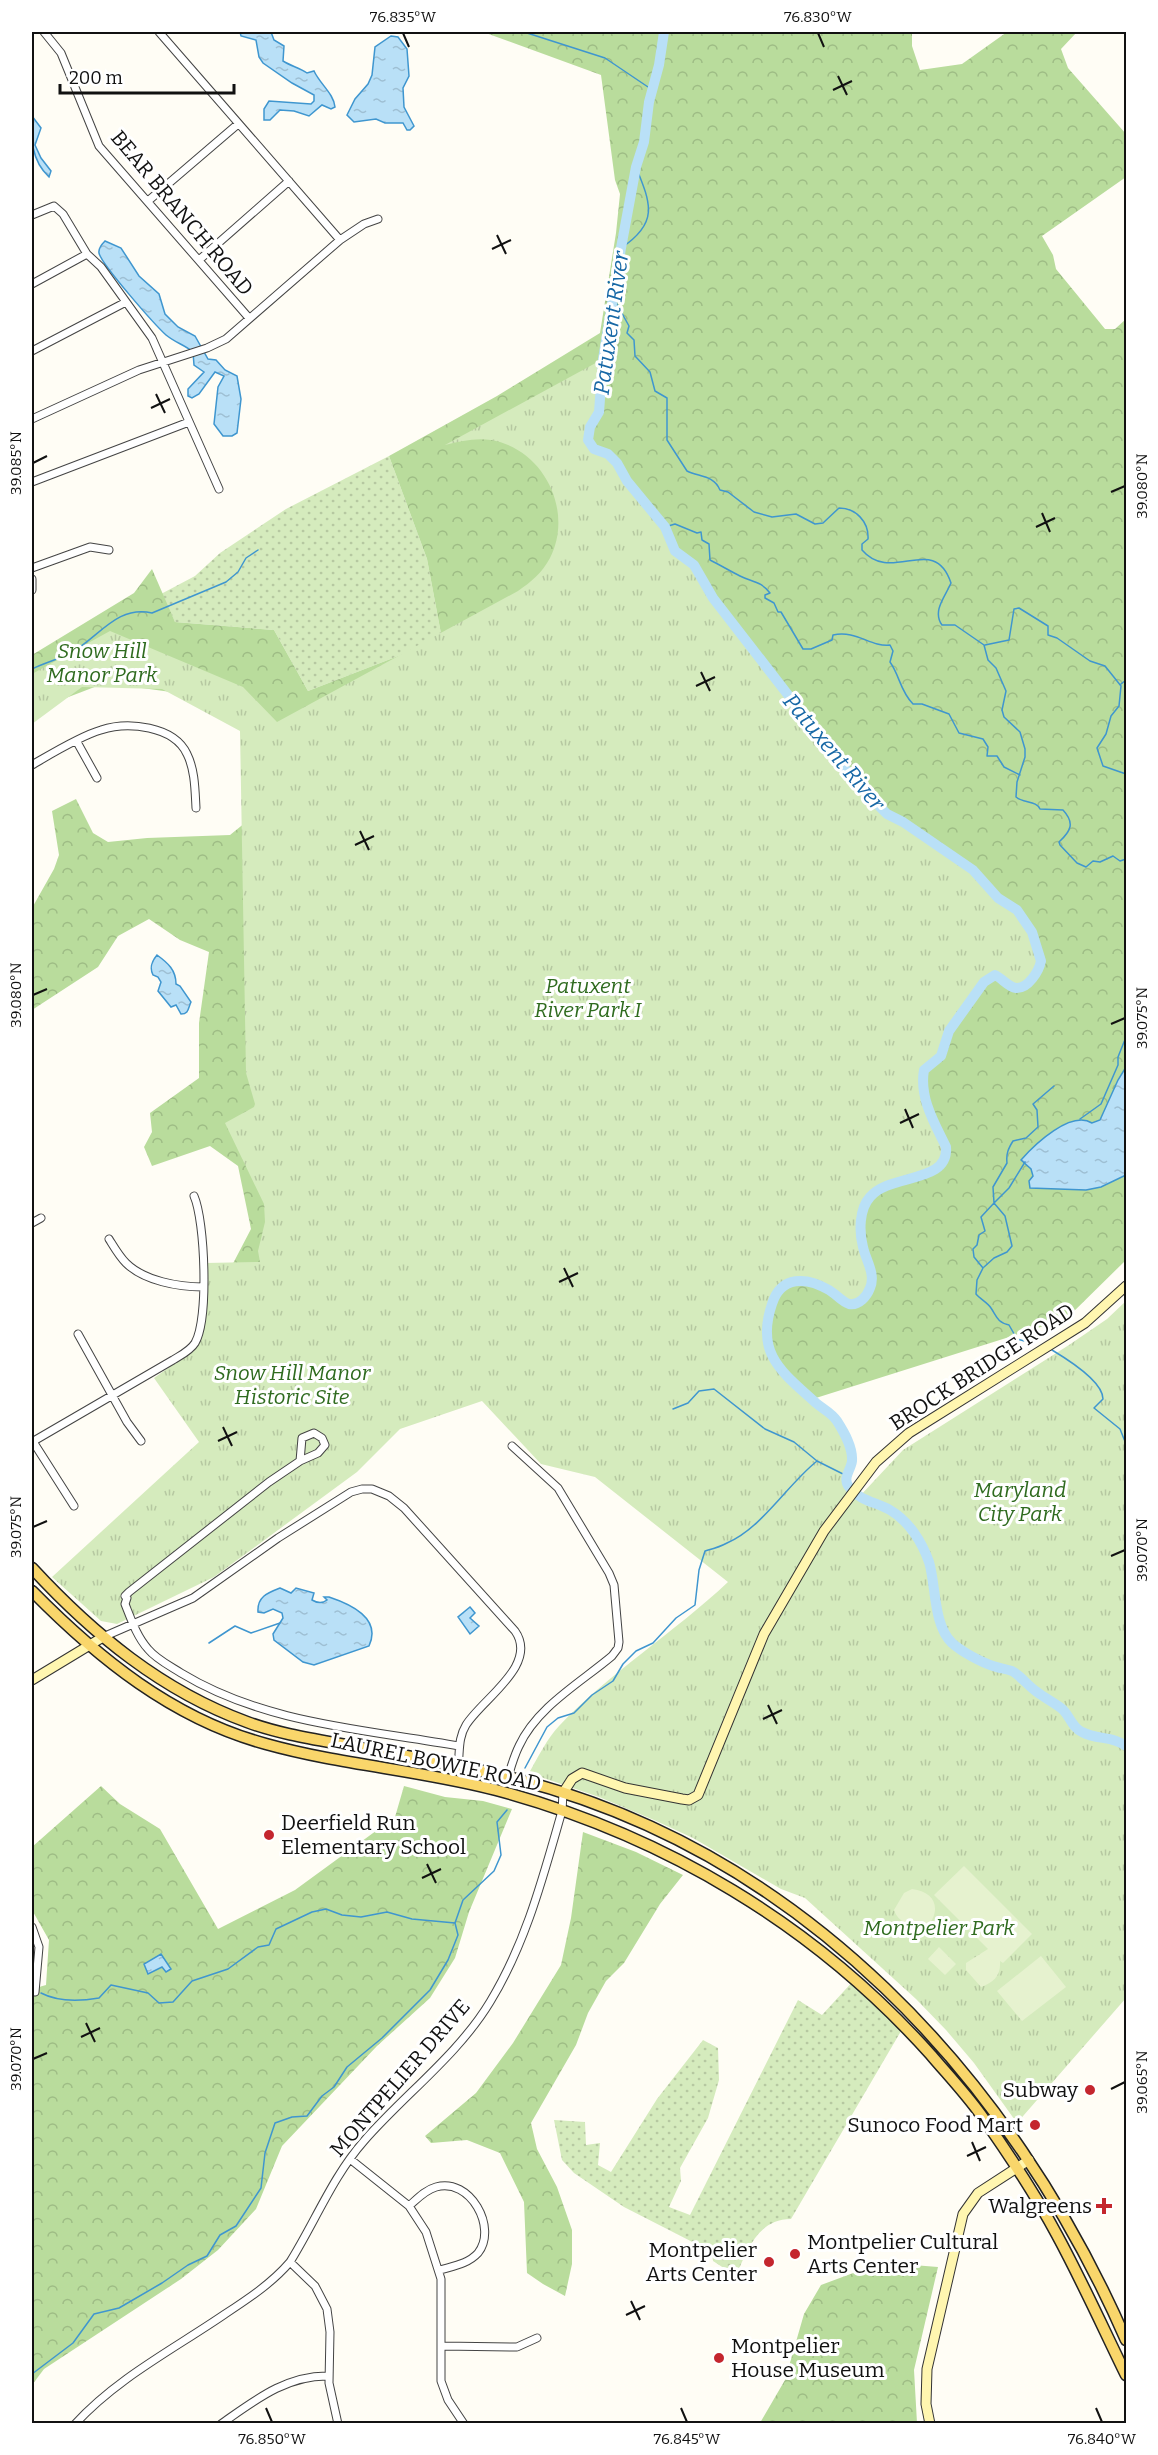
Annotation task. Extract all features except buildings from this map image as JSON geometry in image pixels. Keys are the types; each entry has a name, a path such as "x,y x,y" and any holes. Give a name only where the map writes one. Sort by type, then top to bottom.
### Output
{"main road":[{"name":"LAUREL BOWIE ROAD","path":"32,1568 103,1637 154,1675 207,1706 270,1729 508,1777 610,1809 700,1853 748,1881 823,1932 894,1994 972,2080 1029,2160 1085,2255 1112,2306 1126,2340"},
{"name":"LAUREL BOWIE ROAD","path":"32,1591 88,1644 154,1694 209,1724 286,1750 486,1788 562,1810 653,1846 766,1910 826,1955 886,2007 931,2055 980,2113 1017,2168 1056,2233 1126,2375"},
{"path":"338,1744 345,1752 383,1759 392,1770"}],"street":[{"name":"BEAR BRANCH ROAD","path":"44,32 61,53 99,146 249,318"},
{"path":"159,32 340,240"},
{"path":"148,201 238,124"},
{"path":"199,260 289,181"},
{"path":"32,215 54,206 63,214 81,240 87,254 101,267 152,338 219,489"},
{"path":"32,419 139,370 207,348 226,339 340,240 364,224 378,219"},
{"path":"32,284 87,254"},
{"path":"32,351 126,302"},
{"path":"32,482 189,422"},
{"path":"32,568 90,547 109,550"},
{"path":"32,579 32,590"},
{"path":"32,765 101,730 117,726 153,729 173,736 184,748 192,766 196,808"},
{"path":"77,742 97,778"},
{"path":"74,1506 32,1441 173,1360 194,1345 199,1327 203,1287 198,1206 194,1196"},
{"path":"32,1223 41,1218"},
{"path":"109,1239 126,1264 147,1276 176,1284 203,1287"},
{"name":"BROCK BRIDGE ROAD","path":"563,1793 572,1779 582,1773 625,1788 682,1799 698,1795 764,1634 824,1531 857,1485 884,1454 909,1433 1085,1323 1126,1286"},
{"path":"78,1335 141,1441"},
{"path":"508,1777 520,1744 532,1726 559,1699 614,1653 619,1642 616,1596 609,1573 558,1488 512,1446"},
{"path":"300,1461 269,1482 125,1596 127,1598 124,1604 146,1647 154,1655 197,1683 234,1700 299,1719 459,1746"},
{"path":"32,1680 88,1644 193,1598 278,1538 351,1492 368,1489 384,1493 398,1502 515,1630 521,1642 521,1656 517,1665 467,1723 459,1746 458,1766"},
{"name":"MONTPELIER DRIVE","path":"75,2424 120,2382 252,2296 290,2262 350,2160 375,2129 462,2039 489,2004 509,1968 528,1924 562,1810 563,1793"},
{"path":"32,1927 39,1952 35,1992"},
{"path":"350,2160 410,2206 426,2232 440,2270 442,2289 442,2386 448,2400 464,2424"},
{"path":"930,2424 926,2404 927,2369 963,2214 978,2193 1029,2160"},
{"path":"410,2206 427,2191 446,2186 463,2190 475,2204 484,2232 480,2250 465,2262 440,2270"},
{"path":"290,2262 315,2286 325,2304 330,2325 328,2376 331,2401 338,2424"},
{"path":"442,2346 517,2347 537,2338"},
{"path":"221,2424 281,2385 308,2377 328,2376"}],"green space":[{"name":"Snow Hill Manor Park","path":"483,32 912,32 912,46 920,70 962,64 1007,32 1077,32 1061,49 1068,68 1126,134 1126,177 1042,236 1053,255 1056,269 1105,329 1115,329 1126,319 1126,1260 1066,1319 600,1466 354,1281 227,1275 251,1229 238,1166 210,1146 152,1166 144,1147 152,1132 150,1113 199,1078 199,1023 209,952 180,940 149,919 118,936 98,967 32,1010 32,908 54,869 59,855 52,811 76,799 93,833 108,842 230,835 267,805 245,725 193,695 105,683 32,711 32,655 134,593 152,569 175,622 274,630 308,691 442,639 427,559 389,456 497,396 600,333 620,194 615,180 601,75"},
{"name":"Patuxent River Park I","path":"603,359 599,412 588,434 591,445 594,449 611,456 617,463 627,481 665,527 675,551 694,565 713,598 792,700 803,719 863,790 887,814 903,822 973,870 998,898 1017,910 1032,932 1041,961 1032,979 1020,988 1010,986 995,975 984,982 949,1031 941,1056 924,1071 926,1101 946,1147 944,1159 938,1168 886,1185 874,1192 866,1201 860,1229 862,1246 871,1275 867,1295 861,1301 850,1304 819,1286 798,1282 784,1285 775,1295 767,1324 766,1335 773,1359 836,1419 851,1452 852,1460 846,1482 859,1497 903,1450 1069,1345 1107,1319 1126,1301 1126,1998 1017,2123 974,2063 946,2030 916,1999 805,1898 781,1889 693,1838 654,1820 599,1797 529,1773 559,1726 579,1706 728,1582 595,1477 541,1464 482,1401 400,1429 357,1472 214,1577 117,1624 101,1621 52,1577 199,1442 154,1378 181,1359 199,1334 205,1263 260,1262 258,1251 265,1222 264,1204 225,1123 254,1107 255,1104 246,1073 240,731 162,689 82,687 32,724 32,674 110,631 243,687 277,722 518,591 532,581 543,568 557,540 556,502 549,485 539,469 526,456 510,446 479,439 445,445"},
{"path":"389,456 427,559 442,639 308,691 274,630 175,622 161,594 195,576 220,553 286,509"},
{"path":"101,1786 120,1804 160,1829 218,1929 295,1890 395,1817 404,1786 445,1797 483,1801 512,1809 469,1912 455,1958 430,1998 377,2046 282,2146 256,2209 218,2250 181,2279 44,2369 32,2385 32,1989 46,1985 49,1940 32,1910 32,1847"},
{"path":"583,1832 636,1852 683,1875 660,1904 624,1963 606,1981 588,2013 576,2045 531,2123 537,2149 557,2187 572,2230 572,2264 565,2296 527,2273 524,2202 500,2153 467,2140 431,2143 425,2136 476,2093 513,2043 561,1965 571,1918"},
{"path":"964,1866 1032,1934 1003,1963 1000,1961 996,1978 981,1987 966,1970 966,1963 988,1949 934,1895"},
{"path":"912,1889 927,1894 934,1904 933,1917 924,1930 902,1921 894,1910 904,1893"},
{"path":"939,1947 956,1964 945,1975 928,1959"},
{"path":"1041,1956 1066,1987 1022,2021 997,1991"},
{"path":"855,1979 904,2026 791,2219 780,2220 762,2230 755,2238 736,2276 713,2261 712,2252 624,2207 574,2173 562,2160 554,2120 585,2122 586,2145 600,2143 598,2165 611,2172 657,2099 703,2040 718,2048 719,2080 708,2118 680,2168 681,2181 669,2207 690,2215 798,2000 822,2015"},
{"path":"913,2265 938,2267 914,2370 917,2423 760,2423 785,2380 804,2314 821,2285 864,2269"}],"water":[{"path":"240,32 271,32 274,40 284,46 283,61 307,73 314,71 332,98 335,107 331,109 322,105 309,116 294,111 280,110 270,120 264,120 264,109 269,101 311,104 314,101 314,95 263,63 259,57 256,40 241,36"},
{"path":"391,36 398,37 407,49 409,76 403,88 404,107 414,126 410,130 407,130 403,123 385,123 376,119 354,122 347,115 372,75 375,47"},
{"path":"32,116 41,128 35,145 51,171 49,177 39,164 33,149"},
{"path":"105,241 121,248 139,276 159,294 165,314 178,327 195,336 208,359 216,360 225,370 237,376 241,399 237,433 232,436 223,436 214,424 218,387 224,376 215,372 199,394 192,398 188,396 188,389 204,372 194,365 193,352 166,335 140,308 109,269 99,253"},
{"path":"157,955 171,967 176,984 191,1002 186,1013 181,1014 176,1005 171,1007 158,991 161,982 153,975 151,969 152,962"},
{"path":"1126,1067 1126,1175 1101,1187 1086,1190 1030,1188 1029,1181 1033,1176 1031,1169 1021,1160 1044,1138 1064,1125 1074,1121 1083,1120 1092,1123 1100,1120"},
{"path":"280,1588 291,1593 296,1588 314,1593 312,1600 316,1602 323,1602 327,1600 324,1597 329,1597 354,1608 368,1620 372,1636 369,1646 314,1665 303,1662 274,1640 273,1634 283,1618 282,1613 273,1609 264,1613 258,1612 261,1599"},
{"path":"470,1607 475,1613 470,1618 479,1626 470,1634 458,1617"},
{"path":"161,1954 171,1969 166,1972 162,1967 148,1974 144,1964"}],"waterway":[{"path":"524,32 605,58 651,89"},
{"name":"Patuxent River","path":"664,32 659,65 649,102 644,142 636,167 621,248 603,359 599,412 590,427 588,440 594,449 608,454 617,463 627,481 665,527 675,551 694,565 713,598 792,700 803,719 863,790 887,814 903,822 973,870 998,898 1017,910 1032,932 1041,961 1032,979 1020,988 1010,986 995,975 984,982 949,1031 941,1056 924,1070 926,1101 946,1147 944,1159 929,1173 879,1189 866,1202 862,1214 861,1235 872,1278 867,1294 859,1302 849,1304 821,1286 804,1281 788,1283 776,1295 772,1304 768,1321 769,1349 775,1361 792,1381 837,1421 850,1445 852,1461 846,1480 849,1487 863,1498 897,1515 919,1540 929,1562 941,1626 952,1643 983,1662 1015,1673 1034,1690 1061,1708 1078,1730 1126,1746"},
{"path":"621,248 641,230 648,212 648,202 636,167"},
{"path":"613,297 629,326 627,333 634,340 635,356 650,372 655,391 667,398 667,440 687,471 710,479 720,490 728,492 754,512 772,517 796,514 815,524 823,523 839,508 851,510 864,522 868,533 868,539 862,544 862,550 874,559 886,563 923,559 934,561 944,568 951,583 940,604 939,620 942,625 955,625 984,645 988,660 996,668 1006,691 1002,710 1004,717 1020,732 1025,757 1017,782 1016,797 1040,809 1063,810 1069,819 1070,827 1059,842 1077,863 1086,867 1093,861 1100,862 1113,856 1120,861 1126,859"},
{"path":"665,527 675,524 697,533 701,532 702,540 709,544 710,560 767,589 770,593 765,595 765,598 774,603 778,612 781,612 803,649 811,649 832,640 833,635 842,634 856,636 876,644 890,645 893,651 890,662 905,694 913,704 922,704 949,714 959,733 983,739 988,747 987,756 997,756 1004,767 1020,775"},
{"path":"32,669 71,653 118,618 140,612 152,613 226,582 238,572 246,558 258,550"},
{"path":"985,645 1009,640 1014,609 1019,608 1048,626 1048,635 1057,638 1090,661 1105,666 1121,686 1119,706 1111,716 1106,734 1097,748 1103,766 1126,774"},
{"path":"1121,684 1126,680"},
{"path":"1080,1119 1101,1104 1118,1065 1118,1057 1126,1037"},
{"path":"1037,1342 1017,1339 1009,1325 1000,1321 990,1306 976,1294 977,1280 983,1268 974,1257 973,1249 977,1245 979,1235 985,1231 981,1217 994,1203 993,1187 1007,1163 1010,1147 1013,1141 1026,1138 1038,1127 1037,1110 1033,1104 1054,1086"},
{"path":"984,1267 994,1258 1007,1252 1012,1246 1005,1216 994,1203 1009,1188 1025,1162"},
{"path":"1052,1350 1083,1371 1097,1385 1103,1399 1094,1408 1120,1429 1126,1444"},
{"path":"673,1409 688,1403 699,1391 714,1389 765,1429 794,1442 817,1461"},
{"path":"525,1768 547,1727 558,1718 574,1713 592,1695 613,1681 623,1664 636,1651 653,1643 676,1618 695,1605 699,1570 705,1551 740,1536 752,1527 817,1461 847,1476"},
{"path":"209,1643 235,1626 251,1633 280,1623"},
{"path":"41,1993 62,1999 92,1999 99,1998 111,1985 148,1993 159,2003 173,2002 192,1981 228,1969 258,1947 269,1945 276,1929 312,1912 326,1909 342,1915 361,1917 387,1912 412,1919 455,1923 463,1900 494,1871 501,1855 497,1822 507,1810"},
{"path":"32,2374 73,2343 94,2314 119,2308 188,2265 207,2256 220,2235 236,2226 261,2188 265,2153 275,2123 292,2117 307,2116 322,2096 334,2087 347,2067 382,2038 430,1990 448,1960 458,1935 455,1923"}],"place":[{"name":"Deerfield Run Elementary School","path":"269,1835"},
{"name":"Subway","path":"1090,2090"},
{"name":"Sunoco Food Mart","path":"1035,2125"},
{"name":"Walgreens","path":"1104,2206"},
{"name":"Montpelier Cultural Arts Center","path":"795,2254"},
{"name":"Montpelier Arts Center","path":"769,2262"},
{"name":"Montpelier House Museum","path":"719,2358"}],"park label":[{"name":"Snow Hill Manor Historic Site","path":"292,1385"},
{"name":"Maryland City Park","path":"1020,1502"},
{"name":"Montpelier Park","path":"939,1928"}]}
